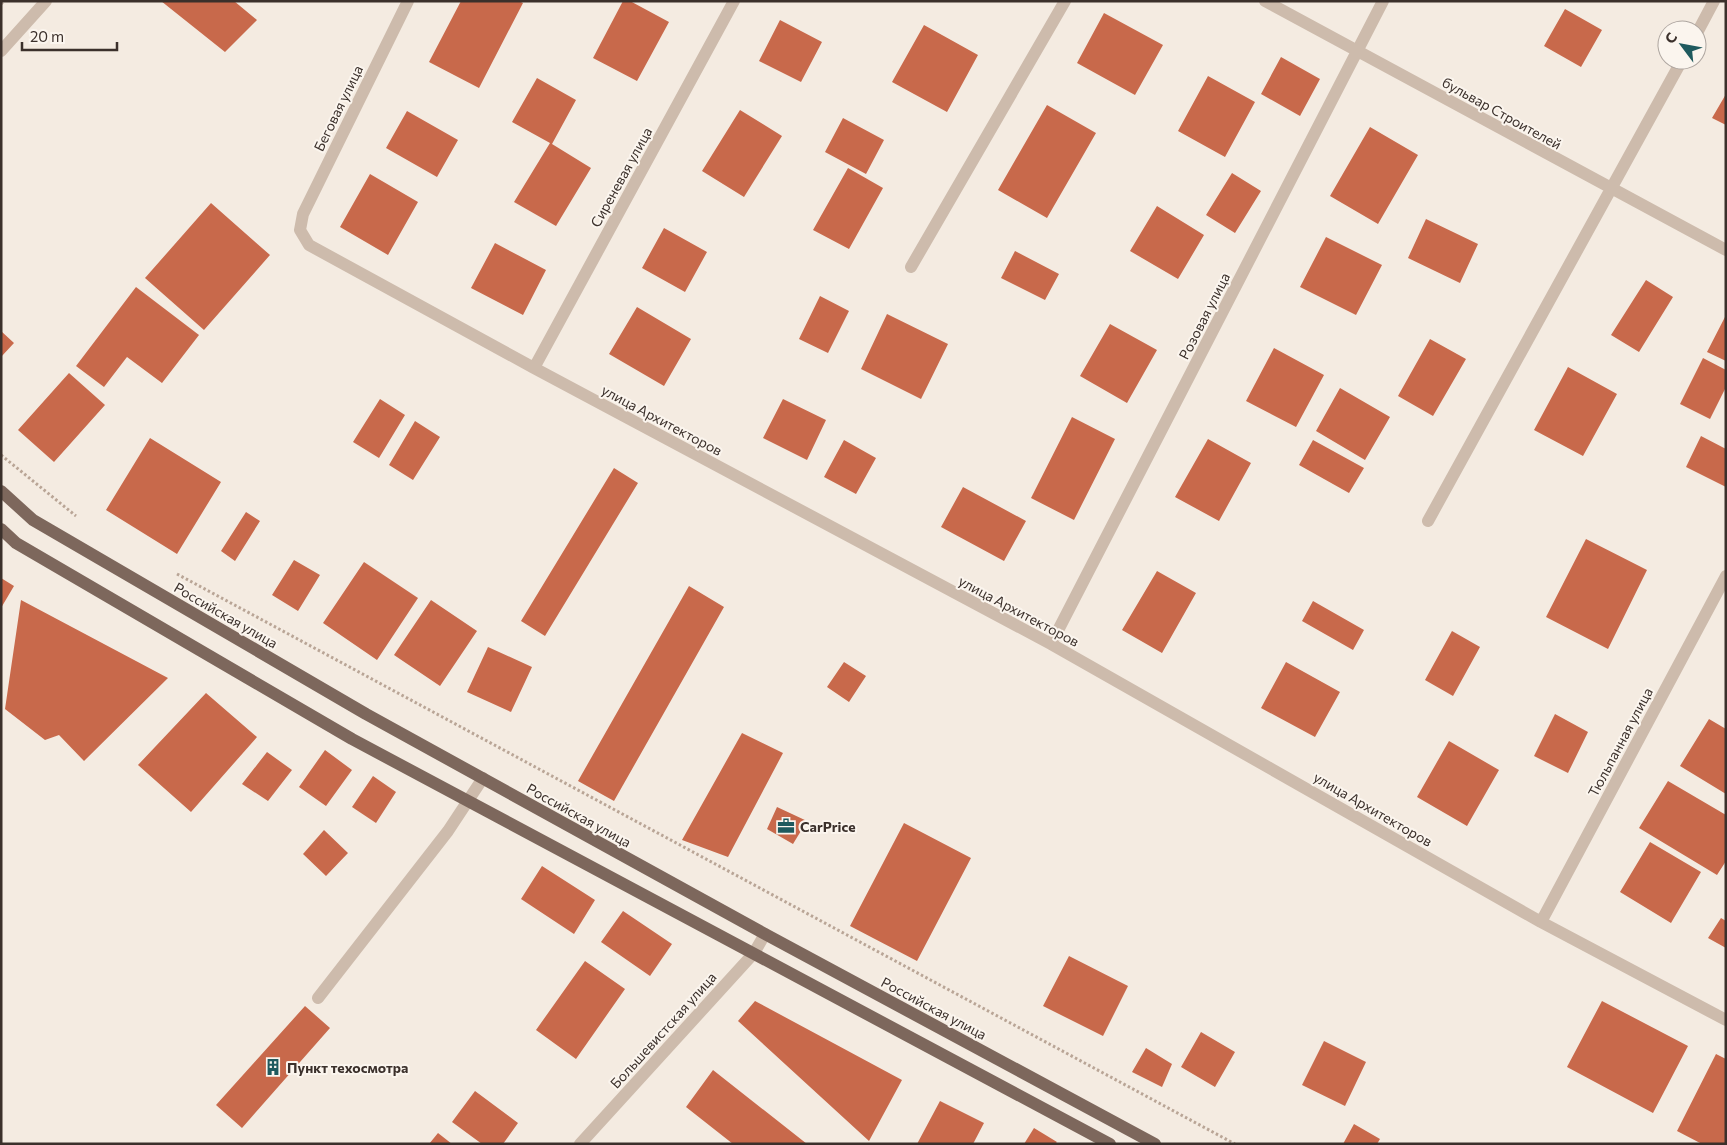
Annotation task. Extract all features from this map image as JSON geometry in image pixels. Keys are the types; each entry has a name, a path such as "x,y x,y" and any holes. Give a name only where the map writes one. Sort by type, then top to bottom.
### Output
{"main road":[{"name":"Российская улица","path":"1,491 33,520 357,709 765,934 1154,1144"},
{"path":"1,529 16,543 352,739 1110,1144"}],"street":[{"path":"1,51 46,1"},
{"name":"Беговая улица","path":"300,230 303,214 408,1"},
{"name":"Сиреневая улица","path":"534,368 734,1"},
{"path":"911,267 1065,1"},
{"name":"бульвар Строителей","path":"1265,1 1726,250"},
{"name":"Розовая улица","path":"1051,644 1384,1"},
{"path":"1704,20 1714,1"},
{"path":"1428,521 1677,70"},
{"name":"улица Архитекторов","path":"300,230 309,245 534,368 1051,644 1541,922 1726,1020"},
{"name":"Тюльпанная улица","path":"1541,922 1726,576"},
{"path":"318,998 448,831 482,778"},
{"name":"Большевистская улица","path":"580,1144 754,953 765,934"}],"path":[{"path":"1,4 4,1"},
{"path":"1,456 76,516"},
{"path":"171,571 1235,1144"}],"building":[{"path":"161,1 234,1 257,20 225,52"},
{"path":"461,1 519,1 523,3 479,88 429,62"},
{"path":"623,1 630,1 669,22 637,81 593,58"},
{"path":"1565,9 1602,30 1581,67 1544,46"},
{"path":"1104,13 1163,45 1135,95 1077,63"},
{"path":"780,20 822,42 801,82 759,61"},
{"path":"924,25 978,55 947,112 892,82"},
{"path":"1281,57 1320,79 1300,116 1261,94"},
{"path":"1208,76 1255,102 1225,157 1178,131"},
{"path":"537,78 576,100 552,144 591,168 556,226 514,202 550,143 512,122"},
{"path":"1726,94 1726,125 1712,118"},
{"path":"1047,105 1096,133 1047,218 998,190"},
{"path":"740,110 782,136 744,197 702,171"},
{"path":"407,111 458,140 437,177 386,148"},
{"path":"843,118 884,140 866,174 825,152"},
{"path":"1370,127 1418,155 1378,224 1330,196"},
{"path":"848,168 883,188 849,249 813,230"},
{"path":"1232,173 1261,191 1235,233 1206,215"},
{"path":"370,174 418,202 388,255 340,227"},
{"path":"211,203 270,255 204,330 145,278"},
{"path":"1157,206 1204,235 1178,279 1130,251"},
{"path":"1426,219 1478,244 1460,283 1408,258"},
{"path":"664,228 707,252 685,292 642,268"},
{"path":"1326,237 1382,265 1356,315 1300,287"},
{"path":"495,243 546,270 523,315 471,288"},
{"path":"1015,251 1059,274 1045,300 1001,278"},
{"path":"1646,280 1673,297 1639,352 1611,335"},
{"path":"136,287 199,335 162,383 127,357 104,387 76,366"},
{"path":"820,296 849,311 828,353 799,339"},
{"path":"637,307 691,339 664,386 609,354"},
{"path":"887,314 948,344 921,399 861,369"},
{"path":"1726,315 1726,361 1707,352"},
{"path":"1110,324 1157,350 1127,403 1080,376"},
{"path":"1,331 14,343 1,357"},
{"path":"1430,339 1466,359 1433,416 1398,396"},
{"path":"1274,348 1324,375 1296,427 1246,401"},
{"path":"1703,358 1726,370 1726,387 1710,419 1680,404"},
{"path":"1568,367 1617,394 1583,456 1534,430"},
{"path":"69,373 105,405 54,462 18,430"},
{"path":"1340,388 1390,417 1365,460 1316,431"},
{"path":"380,399 405,415 379,458 353,442"},
{"path":"783,399 826,420 807,460 763,438"},
{"path":"1072,417 1115,439 1074,520 1031,498"},
{"path":"415,421 440,437 413,480 389,465"},
{"path":"1701,436 1726,449 1726,487 1686,467"},
{"path":"150,438 221,482 177,554 106,510"},
{"path":"1208,439 1251,463 1219,521 1175,497"},
{"path":"844,440 876,458 856,494 824,477"},
{"path":"1313,440 1364,468 1349,493 1299,465"},
{"path":"614,468 638,483 545,636 521,621"},
{"path":"963,487 1026,521 1004,561 941,527"},
{"path":"246,512 260,521 235,561 221,551"},
{"path":"1586,539 1647,570 1608,649 1546,617"},
{"path":"294,560 320,575 298,611 272,595"},
{"path":"364,562 418,598 377,660 323,623"},
{"path":"1157,571 1196,593 1162,653 1122,630"},
{"path":"1,578 14,586 1,608"},
{"path":"689,586 724,607 614,801 578,781"},
{"path":"21,600 168,678 84,761 59,735 45,740 5,709"},
{"path":"431,600 477,631 440,686 394,655"},
{"path":"1313,601 1364,630 1353,650 1302,621"},
{"path":"1452,631 1480,647 1453,696 1425,680"},
{"path":"488,647 532,667 511,712 467,692"},
{"path":"844,662 866,676 849,702 827,687"},
{"path":"1286,662 1340,692 1315,737 1261,708"},
{"path":"206,693 257,737 191,812 138,765"},
{"path":"1555,714 1588,732 1568,773 1534,756"},
{"path":"1709,719 1726,729 1726,794 1680,766"},
{"path":"742,733 783,753 728,857 682,840"},
{"path":"1449,741 1499,770 1467,826 1417,797"},
{"path":"325,750 352,770 326,806 299,787"},
{"path":"267,752 292,770 268,801 242,784"},
{"path":"373,776 396,792 376,823 352,807"},
{"path":"1668,781 1726,815 1726,861 1717,875 1639,828"},
{"path":"777,807 807,821 793,844 767,829"},
{"path":"904,823 971,858 917,961 850,926"},
{"path":"324,830 348,853 326,876 303,854"},
{"path":"1650,842 1701,872 1671,923 1620,892"},
{"path":"542,866 595,900 574,934 521,899"},
{"path":"623,911 672,944 650,976 601,942"},
{"path":"1721,918 1726,921 1726,948 1708,938"},
{"path":"1069,956 1128,986 1103,1036 1043,1006"},
{"path":"585,961 625,989 576,1059 536,1030"},
{"path":"755,1001 902,1080 869,1141 738,1021"},
{"path":"1602,1001 1688,1046 1653,1113 1567,1067"},
{"name":"Пункт техосмотра","path":"305,1006 330,1028 242,1128 216,1105"},
{"path":"1201,1032 1235,1052 1215,1087 1181,1067"},
{"path":"1324,1041 1366,1062 1345,1106 1302,1085"},
{"path":"1146,1048 1172,1064 1162,1087 1132,1072"},
{"path":"1716,1054 1726,1059 1726,1144 1702,1144 1677,1131"},
{"path":"713,1070 807,1144 733,1144 686,1107"},
{"path":"475,1091 518,1123 503,1144 482,1144 452,1122"},
{"path":"940,1101 984,1123 973,1144 917,1144"},
{"path":"1354,1124 1380,1139 1377,1144 1343,1144"},
{"path":"1034,1128 1057,1142 1055,1144 1024,1144"},
{"path":"438,1133 452,1144 429,1144"}],"place":[{"name":"CarPrice","path":"786,826"},
{"name":"Пункт техосмотра","path":"273,1067"}]}
